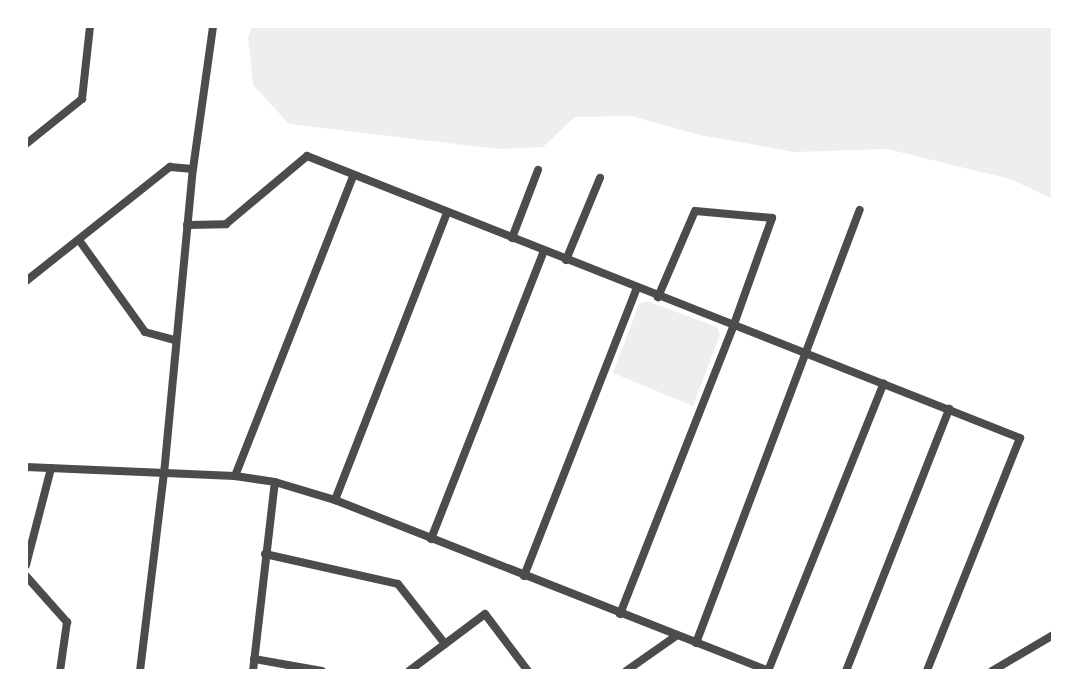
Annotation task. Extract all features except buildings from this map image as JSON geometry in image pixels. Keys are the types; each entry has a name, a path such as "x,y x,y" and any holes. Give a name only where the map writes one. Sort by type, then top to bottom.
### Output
{"street":[{"path":"26,144 82,99 90,26"},
{"path":"140,671 164,474 174,340 193,169 213,26"},
{"path":"187,225 226,224 307,156 1020,438 927,671"},
{"path":"26,281 170,167 193,169"},
{"path":"512,238 538,170"},
{"path":"235,476 353,176"},
{"path":"566,260 600,178"},
{"path":"696,643 860,210"},
{"path":"620,614 733,327 772,218 695,211 658,297"},
{"path":"335,500 447,212"},
{"path":"79,240 145,332 174,340"},
{"path":"431,539 544,251"},
{"path":"524,576 637,288"},
{"path":"26,467 235,476 275,482 335,500 769,671 884,383"},
{"path":"846,671 949,409"},
{"path":"26,565 51,468"},
{"path":"253,671 275,482"},
{"path":"265,554 398,584 445,644"},
{"path":"26,576 67,622 60,671"},
{"path":"409,671 485,614 528,671"},
{"path":"992,671 1053,635"},
{"path":"626,671 676,636"},
{"path":"254,659 322,671"}],"shaded area":[{"path":"252,26 1053,26 1053,199 1010,179 887,149 794,152 700,135 631,116 575,117 543,147 498,149 289,124 253,85 248,38"},
{"path":"647,301 717,327 720,335 693,406 613,373 639,304"}]}
